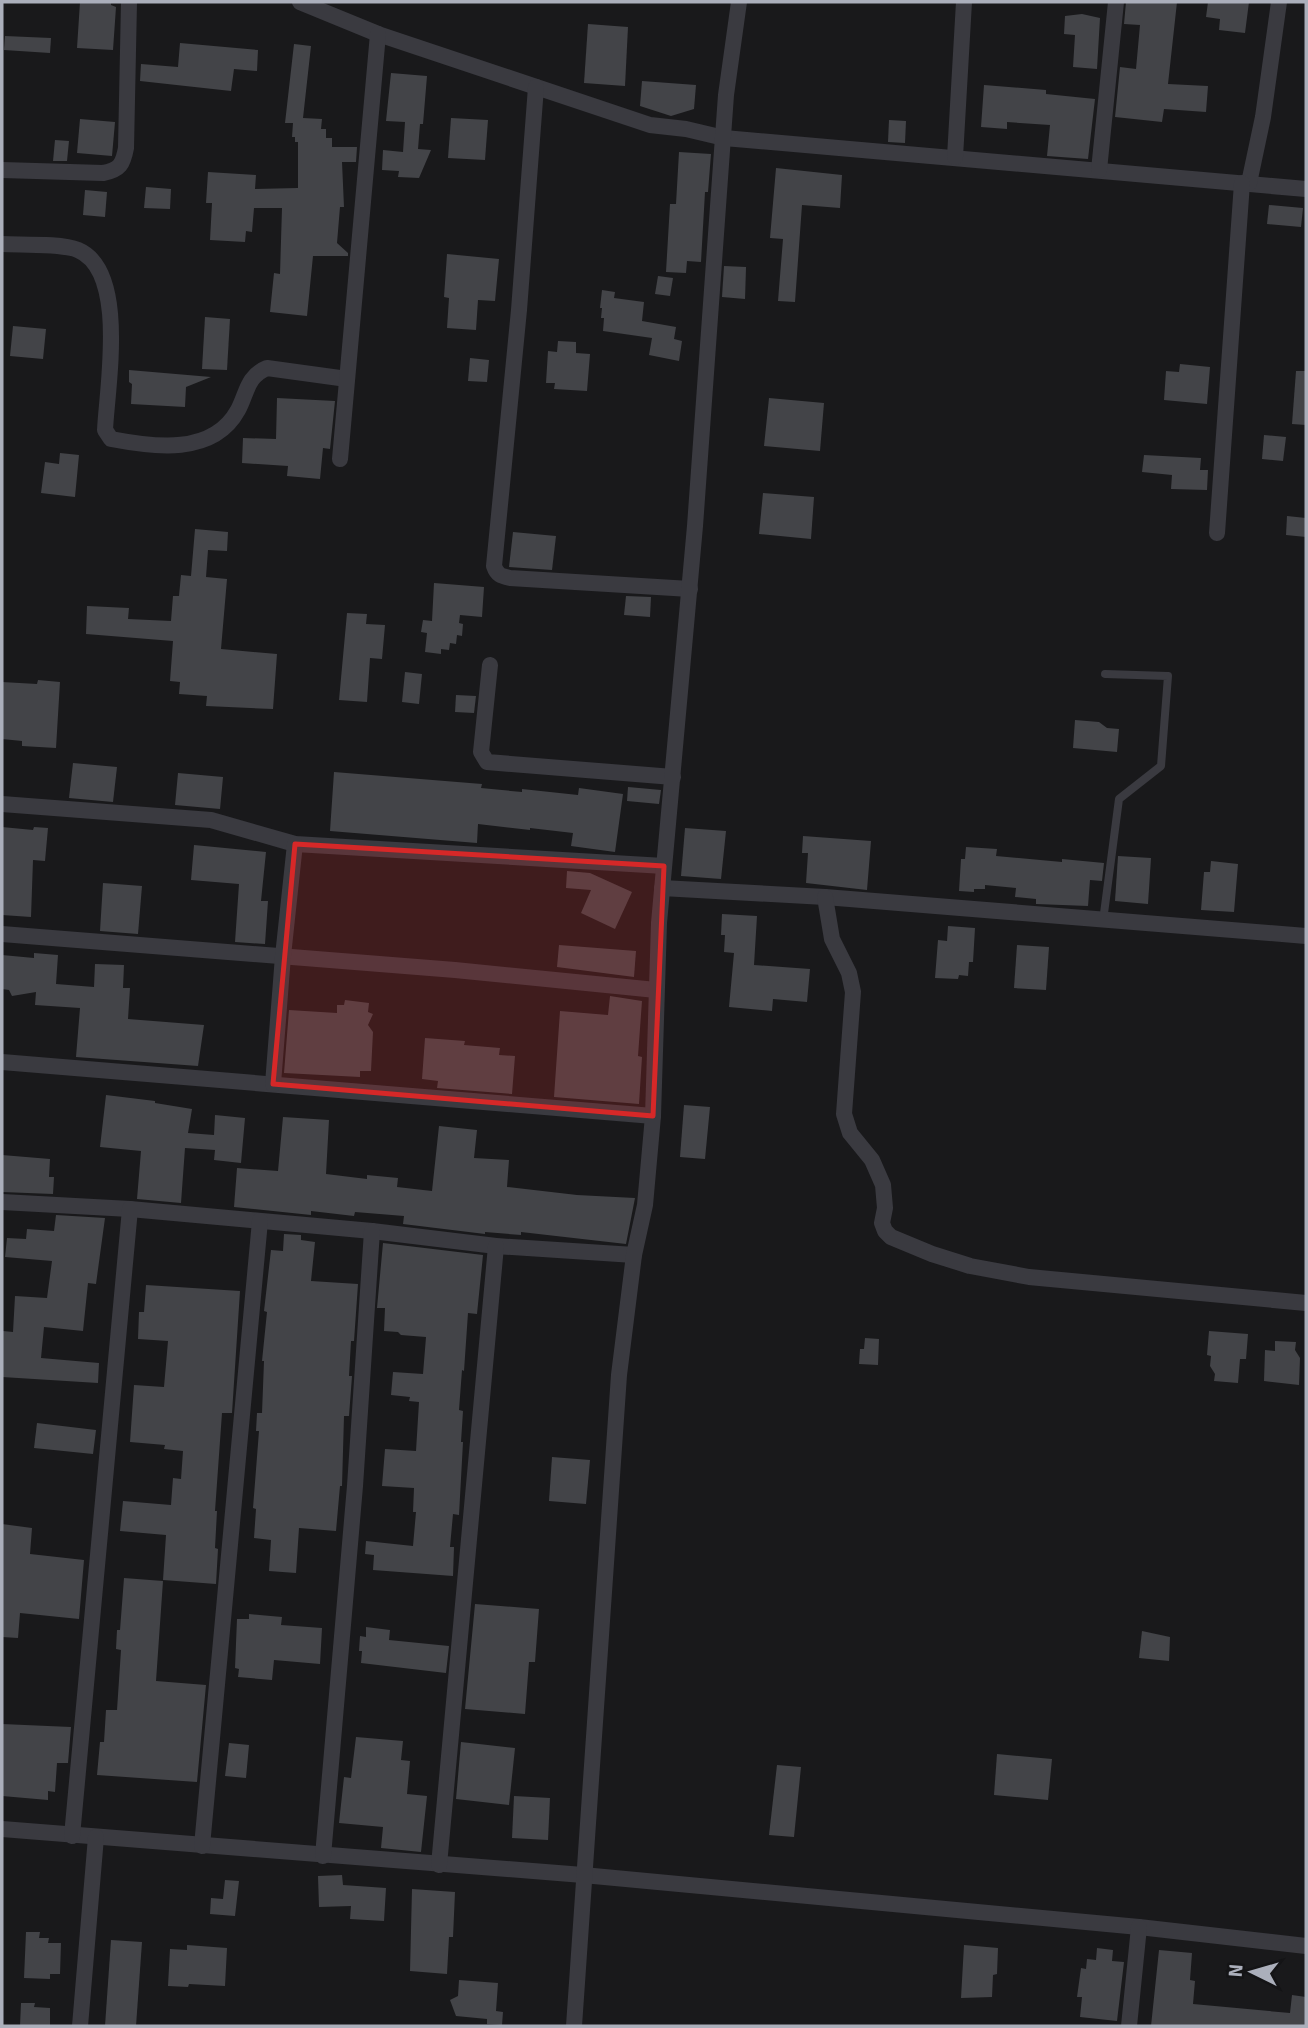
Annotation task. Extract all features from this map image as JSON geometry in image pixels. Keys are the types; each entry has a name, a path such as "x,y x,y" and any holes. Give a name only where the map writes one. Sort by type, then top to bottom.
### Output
{"street":[{"path":"2,170 103,173 115,170 124,162 129,2"},
{"path":"300,2 377,34 650,125 686,129 724,138 1306,189"},
{"path":"573,2026 619,1375 634,1255 645,1205 653,1116 662,888 690,589 726,95 738,2"},
{"path":"955,157 964,2"},
{"path":"1100,170 1116,2"},
{"path":"1217,533 1246,183 1263,117 1279,2"},
{"path":"340,458 377,34"},
{"path":"536,87 519,310 494,565 496,572 510,578 690,589"},
{"path":"2,244 78,250 101,274 109,302 111,326 106,430 111,439 164,446 187,445 205,440 219,431 237,412 251,378 267,368 347,379"},
{"path":"490,665 481,752 487,762 673,777"},
{"path":"2,804 211,820 295,844 664,866"},
{"path":"273,1084 295,844"},
{"path":"662,888 825,897 1306,936"},
{"path":"825,897 832,939 849,973 853,992 844,1114 850,1133 872,1160 883,1185 885,1208 882,1223 891,1237 970,1266 1030,1277 1306,1303"},
{"path":"2,934 656,990"},
{"path":"2,1062 653,1116"},
{"path":"2,1202 130,1209 372,1231 496,1247 634,1255"},
{"path":"72,1836 130,1209"},
{"path":"202,1846 260,1222"},
{"path":"323,1856 355,1486 372,1231"},
{"path":"439,1865 496,1247"},
{"path":"2,1829 583,1875 1139,1927 1306,1946"},
{"path":"80,2026 96,1837"},
{"path":"1129,2026 1139,1927"}],"lane":[{"path":"1103,921 1119,799 1161,766 1168,676 1105,674"}],"highlighted area":[{"path":"295,844 664,866 653,1116 273,1084"}],"building":[{"path":"80,2 111,2 111,5 116,7 113,50 77,48"},
{"path":"1126,2 1177,2 1168,84 1208,86 1206,112 1164,109 1162,122 1115,117 1120,67 1136,69 1140,25 1124,24"},
{"path":"1208,2 1249,2 1245,33 1219,30 1220,19 1206,17"},
{"path":"1082,14 1100,18 1097,69 1073,67 1075,35 1064,34 1065,16"},
{"path":"588,24 628,27 625,86 584,83"},
{"path":"5,36 51,38 50,53 4,50"},
{"path":"180,43 258,50 257,71 234,69 231,91 140,81 141,64 178,67"},
{"path":"294,44 311,46 303,118 322,119 321,129 326,129 326,138 332,138 332,147 357,147 356,162 342,162 344,207 340,207 337,243 348,256 313,256 307,316 270,312 274,273 280,274 282,208 254,208 252,232 246,231 245,242 210,240 212,203 206,203 208,172 256,175 255,189 298,188 298,142 292,137 293,123 285,123"},
{"path":"391,73 427,76 418,149 431,150 419,178 398,177 399,171 382,170 383,150 403,152 405,122 386,121"},
{"path":"642,81 696,85 694,109 671,116 640,106"},
{"path":"984,85 1046,90 1046,94 1095,99 1088,159 1047,156 1050,125 1007,122 1007,129 981,127"},
{"path":"451,118 488,120 485,160 448,158"},
{"path":"80,119 115,122 112,156 77,153"},
{"path":"889,120 906,121 905,143 888,142"},
{"path":"55,140 69,141 67,161 53,161"},
{"path":"679,152 711,154 708,192 705,192 701,262 687,261 686,273 666,272 670,204 676,204"},
{"path":"776,168 842,175 840,208 802,205 795,302 778,301 783,239 770,238"},
{"path":"146,187 171,189 170,209 144,208"},
{"path":"85,190 107,192 105,217 83,215"},
{"path":"1269,205 1303,208 1301,227 1267,224"},
{"path":"447,254 499,259 495,301 478,300 476,330 447,328 449,298 444,297"},
{"path":"724,266 746,267 745,299 722,297"},
{"path":"658,276 673,278 670,296 655,294"},
{"path":"602,290 615,292 614,298 644,302 642,321 676,327 674,339 682,341 679,361 649,355 652,338 603,331 604,318 601,318 600,308"},
{"path":"205,317 230,319 227,370 202,369"},
{"path":"13,326 46,329 43,359 10,356"},
{"path":"558,341 576,342 576,353 590,354 587,391 554,389 555,383 546,383 548,351 557,352"},
{"path":"470,358 489,360 487,382 468,381"},
{"path":"1180,364 1210,367 1207,404 1164,400 1166,371 1179,372"},
{"path":"129,370 211,377 186,387 185,407 131,404 132,384 129,382"},
{"path":"1296,371 1306,371 1306,425 1292,424"},
{"path":"277,398 335,401 330,449 323,448 320,479 287,476 288,466 242,463 243,438 276,439"},
{"path":"769,398 824,403 820,451 764,446"},
{"path":"1264,435 1286,437 1283,461 1262,459"},
{"path":"60,453 79,455 75,497 41,493 45,462 59,464"},
{"path":"1144,455 1201,458 1200,470 1208,470 1207,490 1171,489 1172,475 1142,472"},
{"path":"763,493 814,497 811,539 759,534"},
{"path":"1287,516 1306,518 1306,537 1286,535"},
{"path":"195,529 228,532 227,551 208,550 206,577 227,579 221,649 277,654 273,709 206,706 207,696 179,694 180,682 170,681 173,641 86,634 87,606 129,608 128,619 171,621 173,596 179,596 181,575 191,576"},
{"path":"513,532 556,536 552,570 509,567"},
{"path":"434,583 484,587 482,617 460,615 459,623 463,624 462,636 457,635 456,644 450,643 449,650 441,649 441,654 425,652 427,633 421,632 423,620 432,621"},
{"path":"626,596 651,597 650,617 624,615"},
{"path":"347,613 367,614 366,624 385,625 382,659 370,658 367,702 339,700"},
{"path":"405,672 422,674 419,704 402,702"},
{"path":"38,680 60,682 56,748 22,746 22,741 2,739 2,682 37,684"},
{"path":"456,695 476,696 474,713 455,712"},
{"path":"1075,720 1099,722 1107,728 1119,729 1117,752 1073,748"},
{"path":"73,763 117,767 113,802 69,798"},
{"path":"334,772 482,784 481,788 522,792 522,789 578,795 579,788 623,794 615,852 571,846 573,833 478,824 477,843 330,831"},
{"path":"178,773 223,777 220,809 175,805"},
{"path":"628,787 661,790 659,804 627,801"},
{"path":"2,827 33,830 34,827 48,828 45,861 33,860 31,917 2,915"},
{"path":"685,828 726,831 721,879 681,876"},
{"path":"803,836 871,841 867,890 806,883 808,853 802,853"},
{"path":"194,845 266,852 261,901 268,901 265,944 235,942 239,884 191,880"},
{"path":"966,847 997,849 996,856 1104,863 1102,881 1090,880 1088,906 1036,904 1036,899 1015,897 1016,888 985,885 985,889 974,889 974,892 959,891 961,859 965,859"},
{"path":"1118,856 1151,858 1148,904 1115,901"},
{"path":"1211,861 1238,864 1234,912 1201,910 1204,872 1210,872"},
{"path":"567,871 590,873 632,892 615,929 581,913 591,890 566,888"},
{"path":"103,883 142,886 138,934 100,931"},
{"path":"722,914 757,916 754,965 810,969 807,1002 773,999 772,1011 729,1007 734,953 724,952 725,935 721,935"},
{"path":"948,926 975,928 973,962 969,962 968,976 959,975 958,979 935,978 938,940 947,941"},
{"path":"559,945 636,951 634,977 557,967"},
{"path":"1017,945 1049,947 1046,990 1014,988"},
{"path":"34,953 58,955 56,984 94,987 95,964 124,965 123,988 130,988 128,1019 204,1025 198,1066 76,1057 80,1008 35,1005 36,992 12,996 9,990 2,989 2,955 34,958"},
{"path":"610,996 642,1001 638,1056 642,1057 639,1104 554,1097 560,1011 608,1015"},
{"path":"345,1000 369,1003 368,1012 373,1014 368,1025 373,1032 371,1071 360,1071 360,1077 284,1073 289,1010 337,1013 337,1005 344,1005"},
{"path":"425,1038 465,1041 464,1045 500,1048 499,1055 515,1056 512,1094 437,1088 438,1081 422,1079"},
{"path":"106,1095 192,1109 188,1133 214,1135 215,1115 245,1118 241,1163 214,1160 215,1150 185,1148 181,1203 137,1199 141,1151 100,1147"},
{"path":"684,1105 710,1107 705,1159 680,1157"},
{"path":"283,1117 329,1120 326,1174 367,1179 367,1175 398,1178 397,1187 432,1191 439,1126 477,1130 474,1158 509,1160 507,1187 635,1198 626,1244 521,1232 521,1235 485,1234 403,1224 404,1216 355,1212 354,1216 311,1211 311,1215 234,1207 237,1168 278,1171"},
{"path":"2,1155 50,1159 49,1177 54,1177 53,1194 2,1192"},
{"path":"56,1215 105,1218 96,1284 88,1283 83,1331 44,1327 41,1358 99,1363 98,1383 2,1377 3,1331 13,1332 15,1296 47,1298 52,1261 5,1257 7,1238 26,1239 27,1229 54,1231"},
{"path":"284,1234 301,1235 301,1240 315,1242 311,1281 358,1284 354,1341 351,1341 349,1416 344,1416 342,1486 336,1531 299,1528 296,1573 269,1571 271,1540 254,1538 256,1509 253,1508 259,1431 256,1431 257,1413 262,1413 262,1361 267,1312 264,1311 271,1250 283,1251"},
{"path":"383,1243 483,1255 477,1314 468,1313 464,1371 462,1370 459,1410 463,1411 463,1442 459,1515 453,1514 450,1547 454,1547 453,1576 373,1570 374,1555 365,1554 366,1541 413,1546 416,1512 413,1512 414,1488 382,1486 385,1449 416,1451 419,1402 409,1401 410,1397 391,1395 393,1372 423,1374 426,1337 384,1331 385,1308 377,1308"},
{"path":"146,1285 240,1291 232,1413 222,1413 215,1511 215,1548 218,1549 216,1584 163,1580 166,1535 120,1531 123,1501 171,1505 173,1478 181,1479 183,1451 164,1449 165,1445 130,1442 134,1385 164,1387 168,1341 138,1339 139,1312 144,1312"},
{"path":"1209,1331 1248,1334 1246,1359 1240,1359 1238,1383 1214,1381 1215,1374 1210,1366 1211,1356 1207,1355"},
{"path":"865,1338 879,1339 878,1365 859,1364 860,1349 864,1349"},
{"path":"1275,1341 1296,1342 1295,1350 1300,1358 1299,1385 1264,1381 1265,1350 1275,1351"},
{"path":"37,1423 96,1430 93,1454 34,1448"},
{"path":"552,1457 590,1460 586,1504 549,1501"},
{"path":"2,1524 32,1528 30,1554 84,1560 79,1619 20,1613 18,1638 2,1637"},
{"path":"124,1578 163,1581 156,1681 206,1685 197,1782 97,1775 100,1742 104,1742 106,1710 117,1710 121,1650 116,1649 117,1630 120,1630"},
{"path":"475,1604 539,1609 535,1662 529,1662 525,1714 465,1709"},
{"path":"249,1614 282,1617 281,1625 322,1628 320,1664 274,1660 272,1680 238,1677 239,1669 235,1668 237,1619 249,1619"},
{"path":"366,1627 390,1630 389,1640 449,1646 446,1673 361,1663 360,1636 366,1637"},
{"path":"1142,1631 1170,1637 1169,1661 1139,1658"},
{"path":"2,1724 71,1727 68,1763 57,1763 55,1792 48,1791 48,1800 2,1796"},
{"path":"356,1737 403,1741 401,1760 410,1761 407,1794 427,1796 421,1852 381,1848 383,1827 339,1823 344,1777 351,1778"},
{"path":"461,1742 515,1748 509,1805 456,1799"},
{"path":"229,1743 249,1745 246,1778 225,1776"},
{"path":"997,1754 1052,1759 1048,1800 994,1795"},
{"path":"777,1765 801,1767 794,1837 769,1835"},
{"path":"514,1796 550,1798 548,1840 512,1838"},
{"path":"342,1875 343,1885 386,1888 384,1921 350,1919 351,1906 319,1907 318,1876"},
{"path":"225,1880 239,1881 235,1916 210,1914 211,1898 223,1899"},
{"path":"412,1889 455,1892 453,1937 449,1937 447,1974 410,1971"},
{"path":"26,1932 40,1932 39,1938 49,1938 48,1943 61,1943 60,1974 50,1974 50,1979 24,1978"},
{"path":"111,1940 142,1942 136,2026 105,2026"},
{"path":"187,1945 227,1948 225,1986 168,1986 170,1949 187,1950"},
{"path":"964,1945 998,1948 997,1974 993,1975 992,1997 961,1998"},
{"path":"1097,1948 1113,1950 1112,1961 1124,1962 1117,2021 1080,2017 1082,1997 1077,1997 1081,1968 1086,1969 1087,1959 1096,1960"},
{"path":"1159,1950 1192,1953 1190,1980 1195,1981 1193,2004 1290,2013 1292,1995 1306,1997 1306,2026 1151,2026"},
{"path":"459,1980 498,1983 496,2011 503,2012 502,2025 487,2024 487,2019 456,2016 450,2000 458,1996"},
{"path":"21,2003 35,2003 34,2007 50,2008 50,2025 20,2026"}]}
